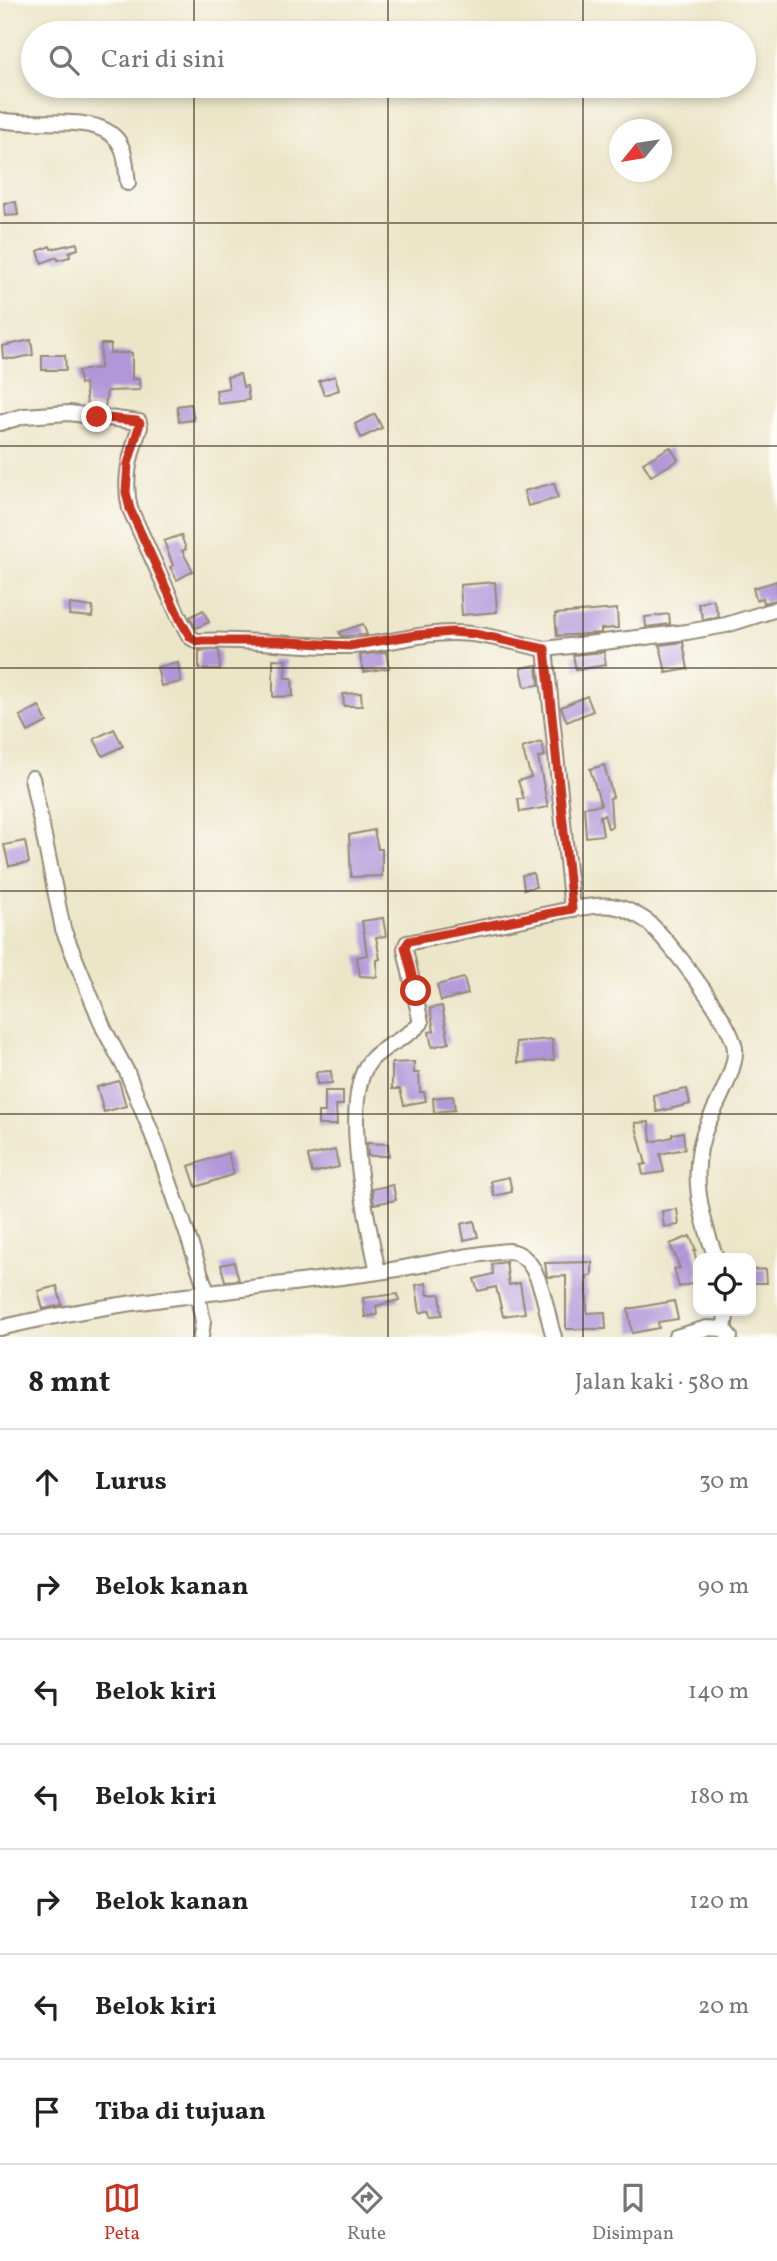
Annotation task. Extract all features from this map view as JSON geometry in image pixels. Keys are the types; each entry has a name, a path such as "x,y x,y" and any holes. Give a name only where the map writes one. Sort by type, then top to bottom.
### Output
{"street":[{"path":"0,120 35,124 89,124 109,131 123,150 128,183"},
{"path":"0,422 24,416 69,413 139,422 140,427 128,464 126,492 130,509 180,619 190,637 197,641 278,641 349,646 452,632 475,634 545,649 687,632 726,625 777,609"},
{"path":"545,649 572,909"},
{"path":"32,778 55,901 63,929 158,1149 202,1293 201,1337"},
{"path":"378,1272 365,1210 356,1094 370,1060 421,1023 405,947 407,943 608,904 628,910 647,921 720,1013 730,1031 735,1050 723,1093 706,1127 697,1168 702,1219 714,1253"},
{"path":"0,1328 58,1315 202,1293 378,1272 496,1252 516,1252 528,1261 538,1280 554,1337"},
{"path":"676,1337 707,1328 727,1333"}],"building":[{"path":"16,202 18,215 5,216 4,203"},
{"path":"77,243 78,249 69,252 70,257 58,260 57,257 42,263 38,251 50,246 51,249"},
{"path":"31,340 33,355 3,358 2,346"},
{"path":"101,344 111,344 110,353 132,353 132,379 139,379 140,390 107,391 105,408 87,406 85,383 80,384 78,371 100,368"},
{"path":"42,355 65,355 66,370 42,370"},
{"path":"240,374 243,387 247,386 249,400 218,404 216,390 229,388 227,377"},
{"path":"335,376 339,390 324,395 319,381"},
{"path":"191,404 194,420 179,422 177,406"},
{"path":"375,414 382,428 361,438 355,424"},
{"path":"670,447 678,460 651,476 643,463"},
{"path":"554,483 558,498 528,506 524,491"},
{"path":"181,535 186,549 182,551 193,571 177,580 170,567 173,566 164,541"},
{"path":"777,581 777,600 764,603 763,598 756,600 753,588"},
{"path":"495,582 497,612 462,615 460,585"},
{"path":"713,599 719,617 703,619 698,604"},
{"path":"70,604 93,607 92,617 69,615"},
{"path":"617,609 618,628 601,629 601,633 557,636 555,614"},
{"path":"203,610 209,622 196,628 190,617"},
{"path":"669,614 670,624 646,627 645,617"},
{"path":"363,624 367,635 341,636 339,632"},
{"path":"683,642 688,669 666,673 660,645"},
{"path":"219,650 220,669 199,669 199,651"},
{"path":"386,652 389,668 363,672 360,655"},
{"path":"604,652 606,665 576,670 573,655"},
{"path":"273,659 286,660 285,678 292,678 293,696 273,697"},
{"path":"178,663 181,682 161,686 157,667"},
{"path":"537,665 539,685 525,687 521,668"},
{"path":"361,693 362,706 344,706 343,694"},
{"path":"587,696 593,711 567,722 561,707"},
{"path":"39,706 47,722 28,732 20,716"},
{"path":"114,729 123,746 103,756 94,739"},
{"path":"541,742 545,756 538,758 548,807 520,812 518,799 524,799 518,781 531,777 522,748"},
{"path":"604,765 613,797 610,798 612,827 608,828 604,815 600,816 603,835 586,837 584,807 601,805 590,769"},
{"path":"374,830 378,849 382,849 382,876 351,877 349,835"},
{"path":"25,841 29,863 9,866 4,845"},
{"path":"533,873 536,887 524,889 522,875"},
{"path":"383,918 386,936 376,937 380,959 377,960 377,977 360,976 357,957 367,955 362,921"},
{"path":"464,978 468,994 441,1001 437,985"},
{"path":"442,1006 449,1043 432,1047 429,1032 434,1031 430,1008"},
{"path":"552,1039 554,1060 518,1063 516,1042"},
{"path":"414,1062 414,1073 419,1073 420,1092 424,1092 426,1101 404,1105 400,1089 392,1089 392,1063"},
{"path":"331,1071 332,1083 317,1084 316,1072"},
{"path":"119,1081 126,1106 104,1112 97,1087"},
{"path":"687,1089 690,1104 657,1112 653,1095"},
{"path":"325,1091 343,1091 343,1105 336,1105 337,1125 318,1125 318,1112 325,1112"},
{"path":"453,1096 455,1110 434,1112 433,1098"},
{"path":"649,1122 651,1142 683,1132 685,1149 660,1154 664,1172 643,1175 641,1165 646,1164 635,1123"},
{"path":"367,1143 388,1144 389,1156 368,1156"},
{"path":"335,1150 339,1167 312,1173 308,1156"},
{"path":"228,1153 234,1174 196,1187 189,1166"},
{"path":"509,1177 512,1192 494,1196 491,1181"},
{"path":"393,1185 396,1200 374,1204 372,1189"},
{"path":"677,1209 679,1225 664,1227 662,1211"},
{"path":"474,1221 478,1237 464,1240 461,1224"},
{"path":"690,1236 696,1250 693,1253 693,1283 679,1287 674,1269 680,1268 670,1244"},
{"path":"234,1262 239,1280 225,1281 221,1265"},
{"path":"506,1262 509,1285 520,1283 525,1313 503,1316 496,1287 478,1291 474,1279 493,1274 492,1264"},
{"path":"592,1262 592,1276 587,1276 587,1313 605,1312 606,1329 566,1329 566,1276 547,1277 545,1263"},
{"path":"766,1269 767,1283 756,1283 756,1270"},
{"path":"426,1283 428,1295 440,1294 442,1315 431,1316 430,1310 420,1313 416,1285"},
{"path":"57,1286 62,1305 43,1309 38,1291"},
{"path":"398,1294 399,1300 376,1306 377,1315 365,1317 363,1298"},
{"path":"674,1301 678,1319 658,1322 659,1328 632,1333 628,1309"}],"route":[{"path":"97,417 140,423 128,464 126,492 130,509 180,619 190,637 197,641 278,641 349,646 452,632 475,634 545,649 572,909 409,941 405,947 416,991"}]}
